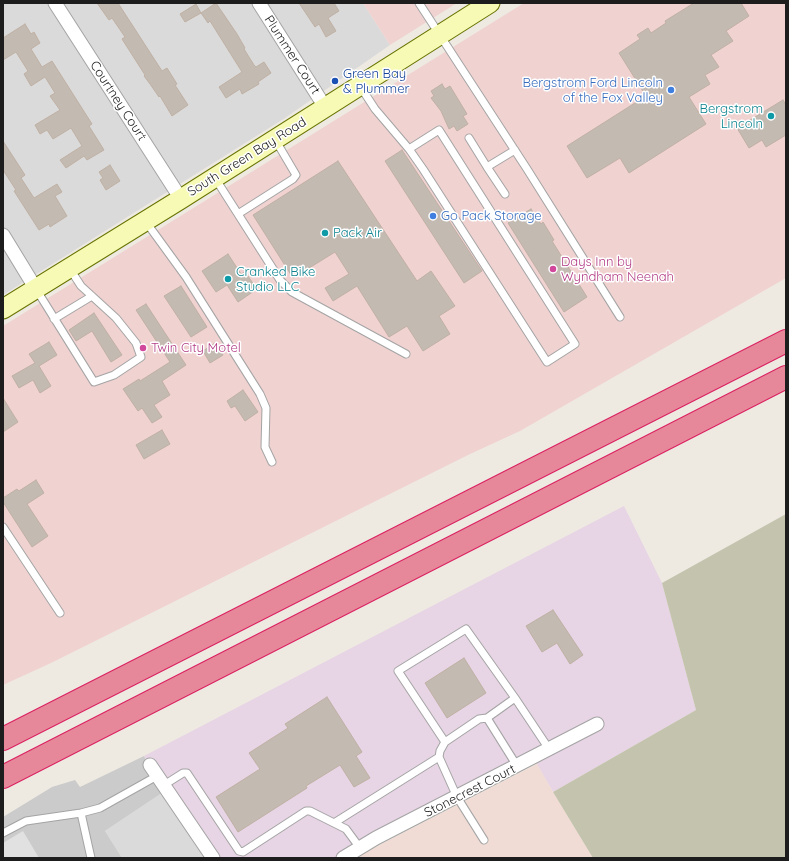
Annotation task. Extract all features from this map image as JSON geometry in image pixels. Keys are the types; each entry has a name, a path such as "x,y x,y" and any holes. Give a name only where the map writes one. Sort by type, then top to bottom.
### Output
{"highway":[{"path":"3,739 786,340"},
{"path":"3,778 786,376"}],"main road":[{"name":"South Green Bay Road","path":"3,309 490,3"}],"street":[{"name":"Courtney Court","path":"55,3 180,199"},
{"name":"Plummer Court","path":"259,3 325,107"},
{"path":"3,235 36,289"},
{"name":"Stonecrest Court","path":"343,858 597,724"},
{"path":"150,764 213,858"}],"lane":[{"path":"419,3 515,150 620,317"},
{"path":"360,85 375,109 409,149 547,362 575,344 439,130 409,149"},
{"path":"238,214 293,179 296,175 275,138"},
{"path":"469,138 505,194"},
{"path":"487,167 515,150"},
{"path":"214,176 280,280 292,292 406,354"},
{"path":"144,220 186,277 260,394 266,408 265,447 272,462"},
{"path":"36,289 94,382 114,375 141,357 136,343 116,318 81,286 69,268"},
{"path":"54,319 92,296"},
{"path":"3,527 60,613"},
{"path":"446,742 398,671 466,629 549,749"},
{"path":"484,840 457,798 439,757 440,751 446,742 479,719 487,718 515,698"},
{"path":"487,718 517,766"},
{"path":"334,823 439,757"},
{"path":"3,833 26,821 100,808 160,780 186,773 243,855 306,811 310,811 346,829 360,848"},
{"path":"81,812 91,858"}],"shaded area":[{"path":"3,3 363,3 390,45 285,118 3,295"},
{"path":"363,3 457,3 390,45"},
{"path":"524,3 786,3 786,278 520,431 468,455 51,663 3,685 3,326"},
{"path":"624,506 662,583 696,710 553,792 533,758 343,858 213,858 144,756"},
{"path":"786,514 786,858 593,858 553,792 696,710 662,583"},
{"path":"144,756 162,793 105,831 122,858 3,858 3,817 52,787 75,780 80,787"},
{"path":"537,764 593,858 354,858"},
{"path":"162,793 204,858 122,858 105,831"},
{"path":"23,831 39,858 3,858 3,843"}],"building":[{"path":"97,3 118,3 162,71 167,68 177,84 175,85 188,105 172,116 160,96 159,97 144,76 145,75 122,39 125,37 112,18 109,20"},
{"path":"216,3 237,34 254,65 256,67 264,62 271,73 258,82 259,84 242,94 240,89 226,98 219,87 242,72 210,21 208,23 201,13"},
{"path":"299,3 334,3 339,11 328,18 336,31 326,37 319,24 315,27"},
{"name":"Bergstrom Ford Lincoln of the Fox Valley","path":"694,3 741,3 749,16 726,31 733,41 711,55 719,67 705,75 710,84 689,97 706,124 629,173 620,158 587,178 567,146 646,96 619,53 640,39 637,35 648,28 651,33 666,23 665,21"},
{"path":"196,4 201,13 185,22 180,14"},
{"path":"25,24 31,34 34,32 40,43 31,49 42,67 52,61 92,124 89,126 104,150 87,160 84,156 66,168 60,160 82,146 71,128 53,139 47,130 40,134 35,125 60,110 50,96 55,93 45,77 31,86 24,74 28,71 16,52 3,60 3,38"},
{"path":"442,84 445,89 450,86 467,114 463,116 468,124 457,131 454,126 449,129 441,111 431,98 434,96 431,91"},
{"name":"Bergstrom Lincoln","path":"783,100 786,105 786,135 766,147 762,140 749,148 737,128"},
{"path":"3,141 25,175 21,178 34,198 57,184 62,192 55,196 67,216 50,227 49,224 39,230 14,191 16,190 3,170"},
{"name":"Go Pack Storage","path":"402,150 482,271 464,283 385,161"},
{"name":"Pack Air","path":"338,161 417,281 431,271 455,306 439,316 450,334 423,351 407,326 389,337 357,286 333,301 325,288 349,274 335,252 293,278 253,215"},
{"path":"110,165 120,181 106,190 100,180 103,178 99,172"},
{"name":"Days Inn by Wyndham Neenah","path":"531,209 541,224 543,222 554,240 552,241 587,297 564,312 508,223"},
{"name":"Cranked Bike Studio LLC","path":"228,254 241,274 245,272 257,289 238,302 227,285 216,292 202,271"},
{"path":"181,286 207,327 191,337 164,296"},
{"path":"146,304 186,365 162,381 170,395 154,405 162,417 152,423 142,408 138,411 123,389 139,379 140,381 170,362 136,310"},
{"path":"94,313 122,355 111,362 92,331 76,341 69,330"},
{"path":"49,342 57,355 39,366 51,386 40,393 33,380 19,388 12,376 35,363 29,354"},
{"path":"215,343 223,355 210,363 203,351"},
{"path":"243,390 258,412 245,421 235,406 231,408 227,401"},
{"path":"3,398 18,422 3,432"},
{"path":"162,430 170,444 144,459 136,445"},
{"path":"36,480 44,493 27,504 48,536 32,547 3,502 3,498 17,489 19,491"},
{"path":"553,610 583,655 570,664 557,643 542,652 526,626"},
{"path":"464,658 486,693 447,718 425,683"},
{"path":"327,697 362,752 356,756 370,778 354,787 340,765 238,832 216,797 260,769 249,753 288,728 285,724"}],"place":[{"name":"Green Bay & Plummer","path":"335,81"},
{"name":"Bergstrom Ford Lincoln of the Fox Valley","path":"671,90"},
{"name":"Bergstrom Lincoln","path":"771,116"},
{"name":"Go Pack Storage","path":"433,216"},
{"name":"Pack Air","path":"325,233"},
{"name":"Days Inn by Wyndham Neenah","path":"553,269"},
{"name":"Cranked Bike Studio LLC","path":"228,279"},
{"name":"Twin City Motel","path":"143,348"}]}
